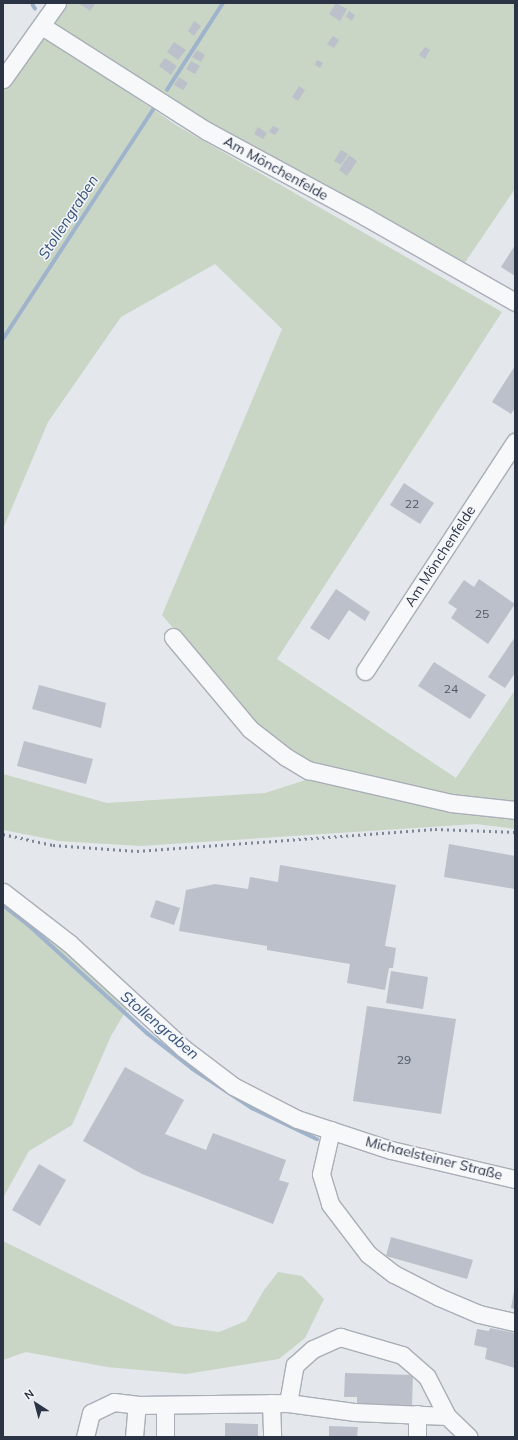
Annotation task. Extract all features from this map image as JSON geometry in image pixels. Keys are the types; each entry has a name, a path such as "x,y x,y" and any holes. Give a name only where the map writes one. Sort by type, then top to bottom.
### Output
{"street":[{"path":"3,79 42,26 56,3"},
{"name":"Am Mönchenfelde","path":"42,26 207,131 380,224 515,302"},
{"name":"Am Mönchenfelde","path":"365,671 515,442"},
{"path":"173,637 250,729 286,757 308,770 451,803 515,810"},
{"name":"Michaelsteiner Straße","path":"3,892 69,943 183,1048 233,1086 297,1119 391,1150 515,1179"},
{"path":"331,1130 321,1174 330,1204 368,1254 394,1274 439,1297 479,1314 515,1322"},
{"path":"272,1437 280,1403 295,1365 313,1349 340,1337 402,1355 427,1377 447,1416 469,1437"},
{"path":"85,1437 91,1413 104,1405 114,1402 137,1405 280,1403 355,1412 447,1416"},
{"path":"134,1437 137,1405"},
{"path":"165,1405 165,1437"},
{"path":"417,1414 417,1437"}],"green space":[{"path":"60,3 515,3 515,189 464,264 264,157 46,23"},
{"path":"39,32 176,125 502,312 277,659 456,778 515,690 515,829 476,824 141,846 59,841 3,830 3,774 107,803 265,793 321,775 255,725 162,615 282,329 215,264 121,317 48,422 3,529 3,87"},
{"path":"3,903 30,919 127,1009 111,1036 72,1125 29,1151 3,1198"},
{"path":"3,1241 175,1326 219,1332 246,1321 264,1290 278,1272 302,1276 324,1299 305,1338 279,1359 186,1374 107,1367 26,1352 3,1360"}],"building":[{"path":"78,3 94,3 95,4 90,11"},
{"path":"336,3 347,9 340,21 329,14"},
{"path":"349,11 355,15 352,21 346,17"},
{"path":"194,21 201,26 194,36 188,31"},
{"path":"333,36 339,40 334,48 327,44"},
{"path":"174,42 186,50 178,60 167,52"},
{"path":"425,47 430,50 425,59 419,55"},
{"path":"197,50 205,55 201,62 192,57"},
{"path":"165,58 177,66 171,75 159,66"},
{"path":"317,60 323,63 320,68 315,65"},
{"path":"191,61 200,66 195,74 186,69"},
{"path":"179,77 188,83 183,90 174,85"},
{"path":"299,86 305,90 298,101 292,97"},
{"path":"273,126 279,129 275,135 269,132"},
{"path":"258,127 267,133 263,139 254,134"},
{"path":"341,150 348,154 341,165 334,161"},
{"path":"349,155 357,161 347,176 339,170"},
{"path":"515,245 515,276 501,267"},
{"path":"515,366 515,408 511,414 492,402"},
{"path":"404,483 434,503 420,524 390,505"},
{"path":"479,579 515,604 488,644 451,618 457,609 448,603 464,580 474,587"},
{"path":"336,589 370,612 365,621 349,610 329,640 310,628"},
{"path":"515,637 515,673 505,688 488,677"},
{"path":"434,662 486,695 470,719 418,686"},
{"path":"39,685 106,703 101,728 32,709"},
{"path":"24,741 93,759 86,784 17,766"},
{"path":"449,844 515,856 515,889 444,877"},
{"path":"280,865 396,885 385,946 396,948 393,968 389,968 385,990 347,983 350,964 267,950 267,946 179,931 186,890 215,884 248,889 250,877 278,882"},
{"path":"156,900 180,908 174,925 150,917"},
{"path":"391,971 428,977 423,1009 386,1003"},
{"path":"367,1006 456,1019 441,1114 353,1101"},
{"path":"125,1067 184,1100 165,1134 206,1150 213,1133 286,1160 279,1180 289,1183 273,1224 142,1174 83,1141"},
{"path":"39,1164 66,1180 40,1226 12,1210"},
{"path":"391,1237 473,1260 467,1279 386,1256"},
{"path":"515,1291 515,1309 511,1308"},
{"path":"490,1328 515,1333 515,1368 485,1359 487,1348 474,1345 477,1329 489,1331"},
{"path":"345,1373 413,1375 412,1406 357,1404 357,1397 344,1397"},
{"path":"225,1423 258,1424 258,1437 225,1437"},
{"path":"329,1426 358,1427 357,1437 329,1437"}],"waterway":[{"name":"Stollengraben","path":"167,90 223,3"},
{"name":"Stollengraben","path":"3,339 154,108"},
{"name":"Stollengraben","path":"3,905 30,926 147,1033 193,1069 252,1108 317,1139"}],"railway":[{"path":"3,834 53,845 137,851 435,829 515,832"}]}
